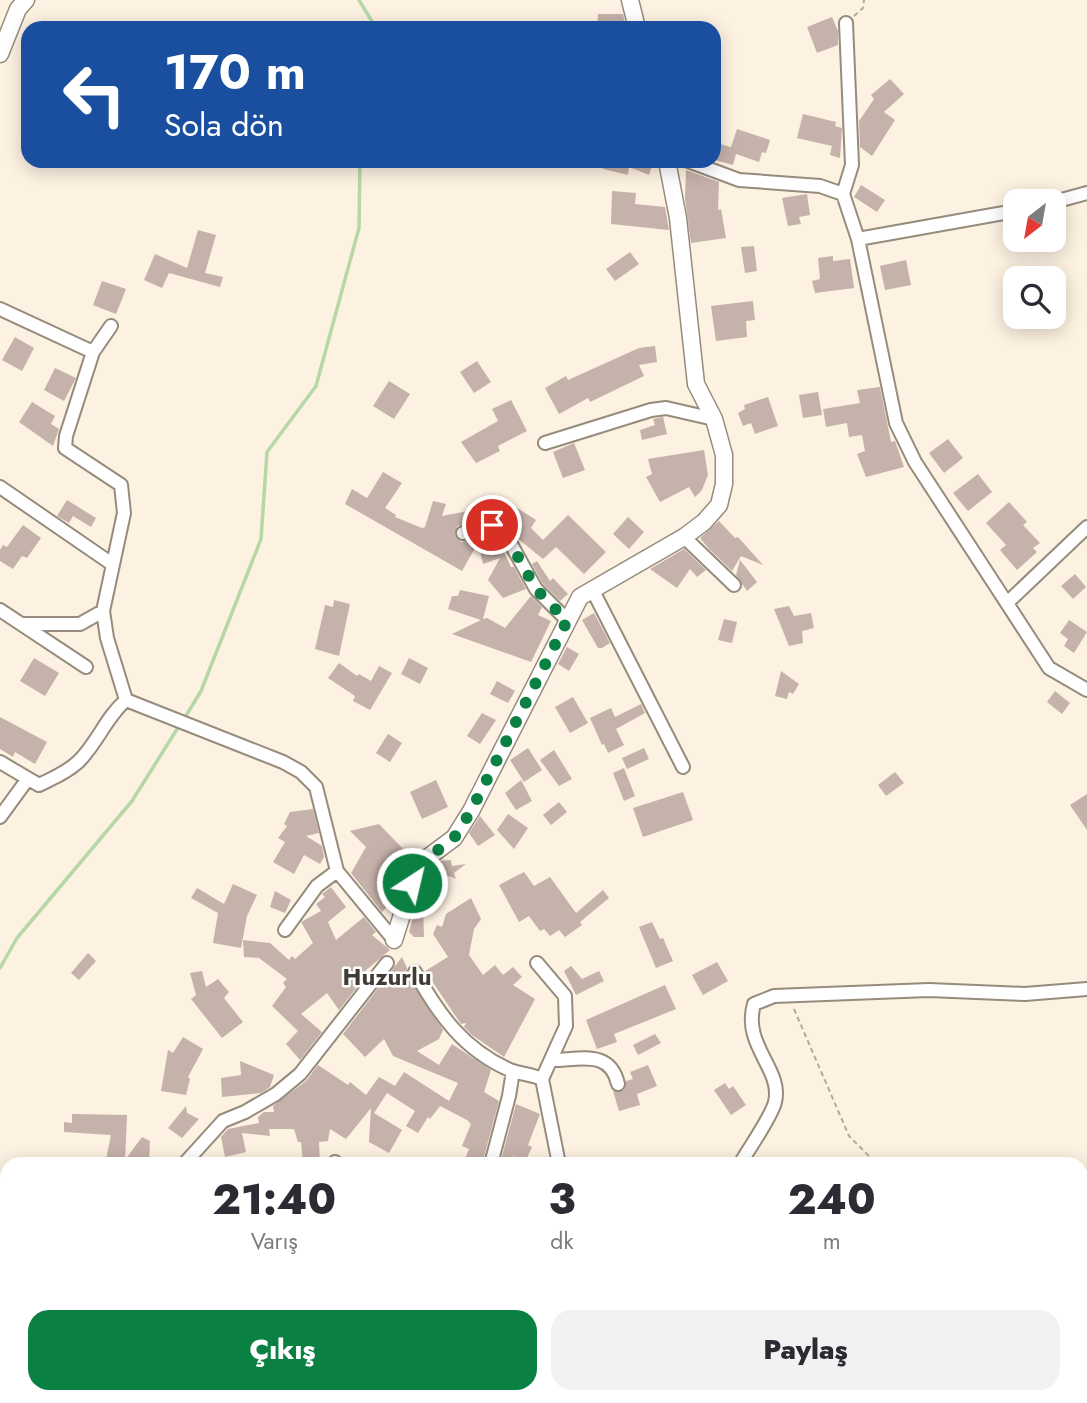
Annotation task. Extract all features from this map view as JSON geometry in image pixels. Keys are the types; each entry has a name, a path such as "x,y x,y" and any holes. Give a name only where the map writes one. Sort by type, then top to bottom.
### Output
{"street":[{"path":"0,54 18,9 26,0"},
{"path":"630,0 635,21"},
{"path":"846,23 852,165 843,194 858,239 896,423 915,462 1049,668 1087,690"},
{"path":"394,940 412,883 427,858 454,838 471,811 580,597 684,537 704,522 719,505 724,455 714,419 696,384 678,218 668,168"},
{"path":"707,168 739,180 820,186 843,194"},
{"path":"1066,199 1087,194"},
{"path":"858,239 1003,213"},
{"path":"0,309 93,352"},
{"path":"111,326 93,352 65,448 121,485 124,513 103,611 107,638 126,700"},
{"path":"545,443 651,410 666,408 714,419"},
{"path":"0,487 112,564"},
{"path":"463,533 492,525 503,530 536,589 567,621"},
{"path":"1008,602 1087,527"},
{"path":"684,537 734,585"},
{"path":"592,589 682,767"},
{"path":"0,610 86,667"},
{"path":"21,624 80,624 103,611"},
{"path":"126,700 283,762 301,772 316,787 337,871 394,940"},
{"path":"0,762 39,785 62,775 79,761 126,700"},
{"path":"0,817 27,780"},
{"path":"285,930 317,886 337,871"},
{"path":"190,1157 223,1121 276,1094 300,1074 387,963"},
{"path":"537,963 565,996 566,1026 542,1079 558,1157"},
{"path":"415,972 454,1030 472,1050 513,1071 542,1079"},
{"path":"744,1157 775,1102 773,1077 755,1042 750,1019 754,1004 774,996 929,990 1025,994 1087,989"},
{"path":"551,1060 606,1061 612,1065 618,1084"},
{"path":"493,1157 513,1071"}],"path":[{"path":"846,23 863,8 864,0"},
{"path":"788,996 849,1136 870,1157"}],"building":[{"path":"598,14 623,14 624,21 598,21"},
{"path":"832,17 838,31 838,45 817,53 807,27"},
{"path":"890,79 904,94 884,112 895,120 872,156 860,147 859,121 874,99 871,95"},
{"path":"803,114 836,122 835,126 842,128 840,158 830,155 832,146 797,138"},
{"path":"737,129 770,140 766,153 762,152 759,162 736,154 733,165 721,162 721,144 731,147"},
{"path":"603,168 629,168 628,175"},
{"path":"632,168 652,168 649,175"},
{"path":"686,170 719,182 718,210 721,209 726,238 691,243 685,198"},
{"path":"861,185 885,200 877,212 854,197"},
{"path":"612,191 636,193 635,204 665,207 669,230 611,224"},
{"path":"807,194 810,215 799,217 801,224 788,226 782,198"},
{"path":"198,230 216,235 205,273 223,277 220,287 169,273 162,288 144,280 155,254 187,268"},
{"path":"754,246 757,271 745,273 741,247"},
{"path":"630,252 639,264 615,281 606,269"},
{"path":"833,256 833,261 850,259 854,288 815,293 812,281 820,279 818,258"},
{"path":"906,260 911,285 885,290 880,266"},
{"path":"102,281 126,289 116,314 93,305"},
{"path":"753,301 755,320 746,321 747,337 716,341 711,306"},
{"path":"15,337 34,348 22,371 2,360"},
{"path":"655,346 657,362 639,365 644,376 590,402 588,398 559,414 545,388 566,376 568,380 639,348"},
{"path":"477,361 491,382 474,393 460,372"},
{"path":"55,368 76,378 64,401 44,390"},
{"path":"389,381 410,394 394,419 373,406"},
{"path":"880,387 891,442 895,441 904,467 866,477 857,454 865,451 862,435 849,437 847,423 826,427 823,409 860,403 857,390"},
{"path":"818,392 822,415 803,418 799,395"},
{"path":"768,397 778,426 755,434 751,423 743,426 738,413 745,409 744,405"},
{"path":"511,400 527,431 498,446 500,451 476,463 461,442 498,421 492,409"},
{"path":"32,402 55,416 51,424 59,429 53,446 19,422"},
{"path":"663,417 667,434 642,440 640,430 655,425 653,419"},
{"path":"948,439 963,458 944,473 929,453"},
{"path":"574,443 585,470 563,478 553,452"},
{"path":"704,450 708,475 702,490 695,497 689,487 660,502 646,477 652,474 648,459"},
{"path":"383,472 402,483 385,508 396,515 395,517 422,528 425,527 433,501 446,504 442,516 483,508 485,518 457,526 455,536 461,542 490,535 497,537 511,567 514,567 526,589 503,598 488,580 500,558 483,564 478,543 462,571 345,504 352,489 367,498"},
{"path":"978,474 992,492 968,511 953,493"},
{"path":"67,500 96,518 91,527 73,516 69,523 57,516"},
{"path":"1009,502 1027,522 1023,525 1040,543 1033,548 1037,552 1017,570 1000,550 1006,545 986,523"},
{"path":"514,506 536,520 531,528 543,540 568,515 606,552 584,574 556,547 543,559 517,538 511,526 515,522 509,518"},
{"path":"628,517 644,532 629,549 613,534"},
{"path":"719,521 735,538 738,537 763,565 741,556 732,571 709,549 700,538"},
{"path":"23,525 41,538 27,558 22,556 13,569 0,561 0,550 3,545 7,547"},
{"path":"684,549 706,570 697,577 690,569 677,588 650,569"},
{"path":"740,560 757,582 747,591 736,575"},
{"path":"537,561 550,581 553,578 568,594 560,601 543,584 532,564"},
{"path":"1075,574 1086,587 1073,599 1061,586"},
{"path":"460,590 489,596 483,619 487,618 505,628 531,596 542,607 538,615 551,621 531,662 452,634 481,620 448,609 452,596 458,596"},
{"path":"334,600 350,604 339,656 315,649 325,605 333,607"},
{"path":"789,606 794,616 811,613 814,628 802,631 803,643 789,646 774,609"},
{"path":"594,613 610,643 602,648 598,648 582,620"},
{"path":"724,619 737,622 732,643 718,640"},
{"path":"1069,620 1087,632 1074,653 1064,646 1068,639 1060,633"},
{"path":"567,647 579,654 569,671 558,664"},
{"path":"34,658 59,673 45,696 20,681"},
{"path":"409,658 428,668 420,684 401,674"},
{"path":"339,663 357,676 359,674 371,681 379,666 392,673 370,710 353,701 355,696 328,678"},
{"path":"781,671 799,684 793,694 789,692 787,699 775,696"},
{"path":"497,681 515,691 508,703 490,694"},
{"path":"1055,691 1070,703 1062,714 1047,702"},
{"path":"573,697 588,723 570,733 555,707"},
{"path":"641,704 645,713 616,729 624,745 608,753 590,718 611,708 615,717"},
{"path":"482,713 496,720 480,744 467,736"},
{"path":"0,717 47,742 35,764 15,752 13,757 0,749"},
{"path":"388,734 402,743 390,762 376,753"},
{"path":"528,748 542,770 524,782 510,760"},
{"path":"644,748 649,759 627,769 622,758"},
{"path":"554,750 572,779 559,786 540,760"},
{"path":"624,768 635,796 624,801 613,773"},
{"path":"895,772 904,783 886,796 878,785"},
{"path":"436,780 448,807 422,819 410,792"},
{"path":"521,780 532,801 516,810 505,793"},
{"path":"683,792 693,820 643,837 633,808"},
{"path":"1087,794 1087,830 1070,805"},
{"path":"559,802 567,812 551,825 543,815"},
{"path":"313,809 319,833 306,836 322,846 324,857 320,864 304,855 294,874 273,862 285,842 278,838 287,826 284,824 290,812"},
{"path":"508,814 528,828 514,849 497,830"},
{"path":"480,816 495,835 478,846 469,833"},
{"path":"379,824 406,852 380,875 394,891 386,904 388,906 382,912 351,873 366,847 350,831"},
{"path":"451,860 452,866 466,864 454,873 456,879 449,876 441,882 441,879 427,878 441,870 440,861"},
{"path":"524,872 534,886 550,877 576,913 603,890 609,898 580,922 582,925 565,937 559,930 550,936 544,929 540,931 529,916 519,922 499,885"},
{"path":"233,884 257,895 247,916 241,948 213,943 218,913 191,898 197,888 224,904"},
{"path":"331,887 346,907 328,922 336,940 364,917 376,932 372,935 390,950 352,982 357,987 339,1010 327,993 301,1014 322,1032 300,1060 286,1044 298,1031 272,1006 286,987 283,983 287,979 259,958 244,957 243,940 270,943 289,960 292,956 295,959 313,943 301,922 321,911 316,904 325,897 322,894"},
{"path":"275,891 291,900 285,913 270,907"},
{"path":"471,898 481,919 474,929 469,955 483,975 495,965 503,975 513,967 522,977 513,985 535,999 504,1057 472,1035 464,1027 466,1023 461,1024 425,971 448,957 433,934 437,925 442,927 446,914"},
{"path":"416,905 423,905 424,937 414,937 409,932"},
{"path":"652,922 673,961 656,968 639,927"},
{"path":"88,953 96,961 79,980 71,973"},
{"path":"402,957 407,976 443,1030 439,1039 417,1051 439,1065 452,1044 491,1070 484,1092 499,1101 484,1157 466,1157 469,1149 462,1146 471,1124 467,1120 440,1106 430,1119 428,1117 418,1133 406,1126 415,1111 387,1093 374,1113 402,1130 389,1153 369,1142 371,1108 346,1139 330,1129 328,1141 319,1142 320,1157 302,1157 301,1142 298,1142 294,1129 269,1129 270,1136 242,1133 246,1152 225,1157 221,1137 228,1129 259,1123 258,1117 264,1112 274,1112 273,1106 306,1081 318,1065 348,1085 350,1082 366,1095 379,1077 395,1086 404,1072 449,1101 458,1083 393,1056 384,1039 365,1057 343,1034"},
{"path":"717,962 728,981 703,995 692,975"},
{"path":"571,966 582,979 599,971 604,981 576,995 564,971"},
{"path":"202,971 206,987 218,979 229,992 224,998 243,1022 222,1038 191,999 196,995 190,973"},
{"path":"665,985 676,1009 614,1034 617,1042 597,1049 586,1020"},
{"path":"655,1034 661,1043 638,1055 633,1045"},
{"path":"183,1037 203,1049 188,1077 190,1079 186,1095 161,1091 168,1050 173,1053"},
{"path":"240,1061 274,1075 270,1087 261,1093 222,1097 221,1078 241,1075"},
{"path":"648,1065 657,1086 637,1094 640,1105 619,1111 613,1091 624,1090 626,1081 633,1079 630,1072"},
{"path":"725,1083 729,1089 733,1086 746,1105 731,1115 714,1090"},
{"path":"516,1104 540,1114 528,1145 532,1147 527,1157 502,1157"},
{"path":"186,1106 187,1113 199,1119 182,1138 168,1128"},
{"path":"72,1114 127,1115 125,1157 106,1157 111,1135 64,1132 64,1122 72,1123"},
{"path":"142,1137 150,1141 149,1157 127,1157"}],"waterway":[{"path":"359,0 372,21"},
{"path":"184,719 201,691 261,539 267,452 316,386 359,228 360,168"},
{"path":"0,968 17,938 132,801 179,726"}],"district":[{"name":"Huzurlu","path":"387,976"}],"route":[{"path":"412,883 427,858 454,838 471,811 567,621 536,589 503,530 492,525"}]}
